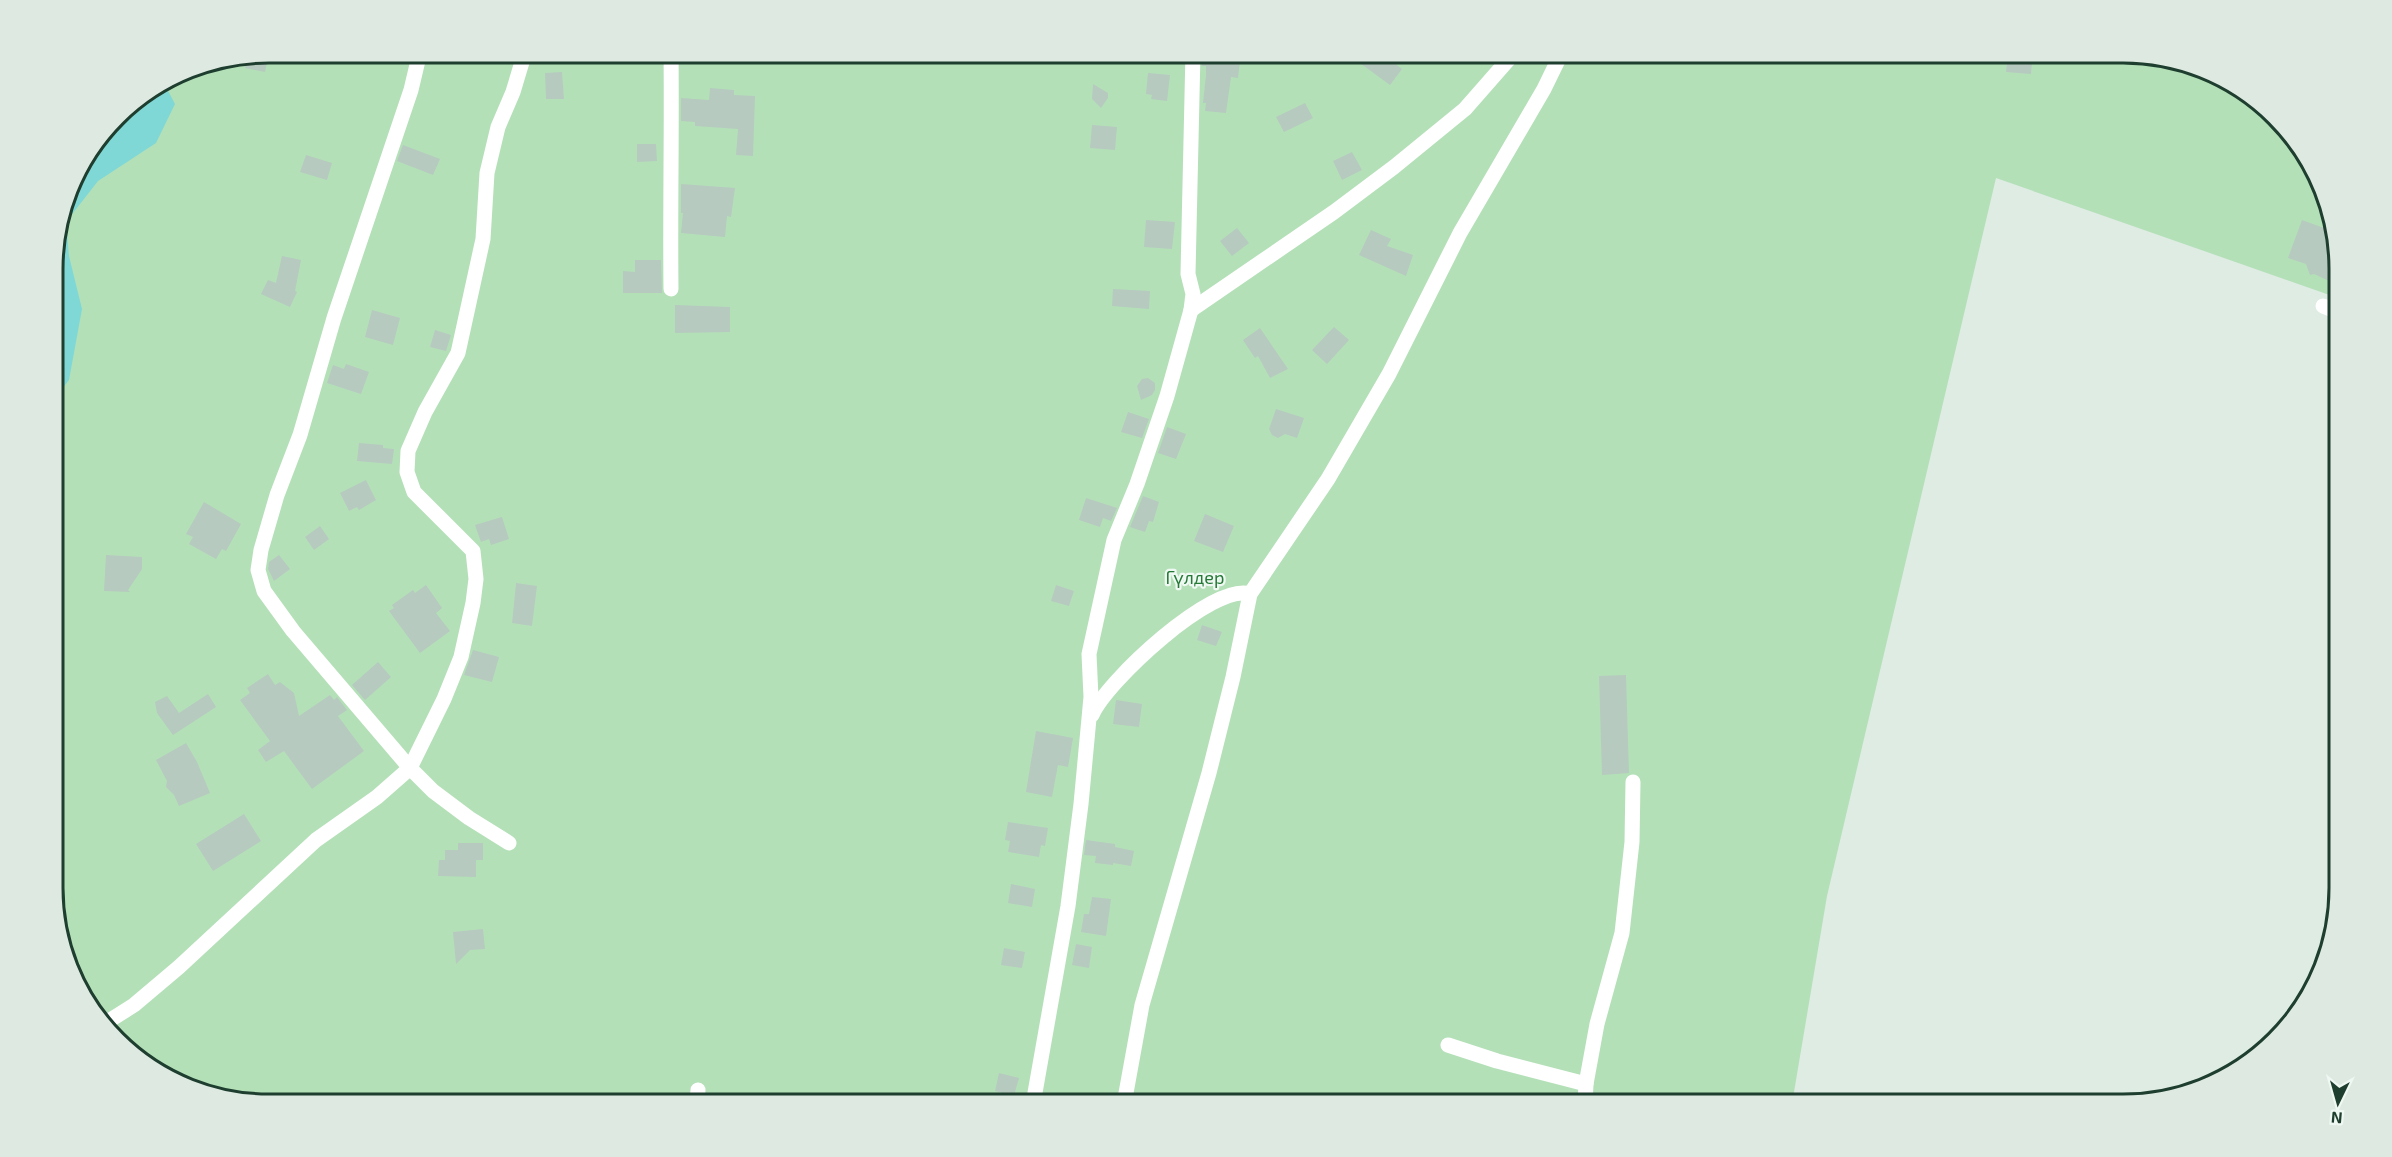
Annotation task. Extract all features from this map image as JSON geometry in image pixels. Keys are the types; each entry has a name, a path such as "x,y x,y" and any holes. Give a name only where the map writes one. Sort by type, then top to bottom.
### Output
{"street":[{"path":"417,63 400,122 334,318 300,435 277,495 261,549 258,570 264,591 293,631 410,768 460,812 509,843"},
{"path":"111,1019 152,990 316,840 377,797 410,768 444,699 461,657 476,579 473,551 414,492 407,472 408,451 425,412 458,353 483,239 487,173 498,127 513,92 522,63"},
{"path":"671,63 673,153 670,189 671,289"},
{"path":"1035,1094 1068,906 1082,804 1091,697 1089,654 1114,540 1137,484 1167,396 1191,309 1193,294 1188,274 1193,63"},
{"path":"1191,309 1334,212 1394,167 1466,109 1506,63"},
{"path":"1126,1094 1142,1005 1209,773 1233,677 1250,594 1328,479 1383,384 1460,234 1557,63"},
{"path":"2323,306 2329,308"},
{"path":"1089,723 1096,705 1110,689 1174,627 1211,603 1242,591 1250,594"},
{"path":"1586,1094 1597,1024 1622,933 1632,843 1633,782"},
{"path":"1448,1045 1497,1061 1586,1084"}],"green space":[{"name":"Гүлдер","path":"256,63 2136,63 2163,67 2202,79 2226,91 2269,123 2301,166 2322,216 2327,242 2329,295 1996,178 1827,896 1794,1094 269,1094 229,1090 190,1078 144,1051 123,1034 106,1013 79,967 70,941 65,915 63,888 63,256 70,216 79,190 98,155 114,133 133,114 155,98 190,79 216,70"}],"water":[{"path":"168,90 175,104 156,143 98,181 70,217 84,178 114,133 133,114"},
{"path":"67,232 69,256 82,309 69,380 63,388 63,256"}],"building":[{"path":"267,63 265,72 245,68 246,65"},
{"path":"1202,63 1240,63 1238,78 1231,77 1226,113 1205,111 1206,103 1203,103 1206,66 1202,66"},
{"path":"1360,63 1394,63 1402,69 1390,85"},
{"path":"2007,63 2032,63 2031,74 2006,72"},
{"path":"562,72 564,99 546,99 545,73"},
{"path":"1148,73 1170,75 1167,101 1151,99 1152,95 1146,94"},
{"path":"1093,84 1108,93 1108,98 1101,108 1092,99"},
{"path":"710,88 734,90 734,95 755,96 753,156 736,155 738,129 695,126 695,122 681,121 681,98 709,100"},
{"path":"1305,103 1313,118 1284,132 1276,117"},
{"path":"1092,125 1117,127 1115,150 1090,148"},
{"path":"637,144 656,144 657,161 637,162"},
{"path":"403,145 440,159 433,175 397,161"},
{"path":"1352,152 1362,170 1342,180 1333,161"},
{"path":"306,155 332,163 327,180 300,172"},
{"path":"681,184 735,188 731,217 727,216 725,237 681,233 683,213 681,213"},
{"path":"1146,220 1175,222 1172,249 1144,247"},
{"path":"2302,220 2324,228 2329,281 2314,274 2310,275 2306,264 2288,258"},
{"path":"1237,228 1249,243 1232,256 1220,241"},
{"path":"1371,230 1391,239 1387,246 1413,255 1406,276 1359,255"},
{"path":"282,256 301,260 295,291 297,292 290,307 261,294 268,280 276,283"},
{"path":"635,260 661,260 662,293 623,293 623,271 635,272"},
{"path":"1113,289 1150,291 1149,309 1112,306"},
{"path":"675,305 730,307 730,332 675,333"},
{"path":"372,310 400,318 393,345 365,337"},
{"path":"1334,327 1349,340 1327,364 1312,350"},
{"path":"1260,328 1288,369 1270,378 1258,356 1255,358 1243,340"},
{"path":"435,330 451,335 446,351 430,347"},
{"path":"346,364 369,372 361,394 327,383 333,365 344,369"},
{"path":"1148,378 1155,383 1155,390 1152,395 1141,400 1137,386 1142,379"},
{"path":"1276,409 1304,418 1297,438 1285,434 1278,438 1272,435 1269,429"},
{"path":"1128,412 1149,419 1142,438 1121,432"},
{"path":"1167,427 1186,434 1176,459 1158,453"},
{"path":"359,443 383,445 383,448 394,449 392,464 357,461"},
{"path":"366,480 376,500 359,510 357,507 349,511 340,493"},
{"path":"1143,496 1159,502 1153,522 1149,521 1145,532 1130,527"},
{"path":"1086,498 1117,508 1111,521 1103,518 1100,527 1079,520"},
{"path":"204,502 241,524 226,551 222,549 216,559 189,544 193,537 186,534"},
{"path":"1205,514 1234,526 1223,552 1194,541"},
{"path":"502,517 509,539 491,545 489,539 481,542 475,525"},
{"path":"320,526 329,539 314,550 305,537"},
{"path":"106,555 142,557 142,569 128,590 130,592 104,591"},
{"path":"279,555 290,569 274,581 268,569 269,562"},
{"path":"516,583 537,586 532,626 512,623"},
{"path":"426,585 442,608 436,613 450,631 420,653 389,611 394,608 392,605 413,590 415,593"},
{"path":"1056,585 1074,591 1069,606 1051,601"},
{"path":"1202,625 1222,632 1216,646 1197,640"},
{"path":"473,650 499,657 492,682 464,675"},
{"path":"378,662 391,677 365,700 352,685"},
{"path":"268,674 275,685 280,682 294,693 299,716 330,695 334,700 337,697 347,710 338,716 364,751 312,789 284,751 266,762 258,750 270,741 240,700 250,693 247,688"},
{"path":"1626,675 1629,773 1602,775 1599,676"},
{"path":"208,694 216,707 173,735 157,713 155,702 167,696 179,713"},
{"path":"1116,700 1142,704 1139,727 1113,724"},
{"path":"1036,731 1073,738 1068,767 1058,765 1052,797 1026,792"},
{"path":"186,743 210,793 179,806 174,795 166,787 167,781 156,760"},
{"path":"244,814 261,841 213,871 196,844"},
{"path":"1008,822 1048,828 1045,846 1041,845 1039,857 1008,852 1010,841 1005,840"},
{"path":"1086,840 1115,844 1115,847 1134,851 1131,866 1095,863 1096,856 1084,855"},
{"path":"458,843 483,843 483,860 476,860 476,877 438,876 439,860 445,860 445,850 458,850"},
{"path":"1011,884 1035,889 1032,907 1008,903"},
{"path":"1092,897 1111,899 1106,936 1081,932 1084,914 1089,914"},
{"path":"483,929 485,949 470,950 456,964 453,932"},
{"path":"1076,944 1092,947 1089,968 1072,965"},
{"path":"1004,948 1025,952 1022,968 1001,965"},
{"path":"999,1073 1019,1078 1015,1094 995,1091"}]}
